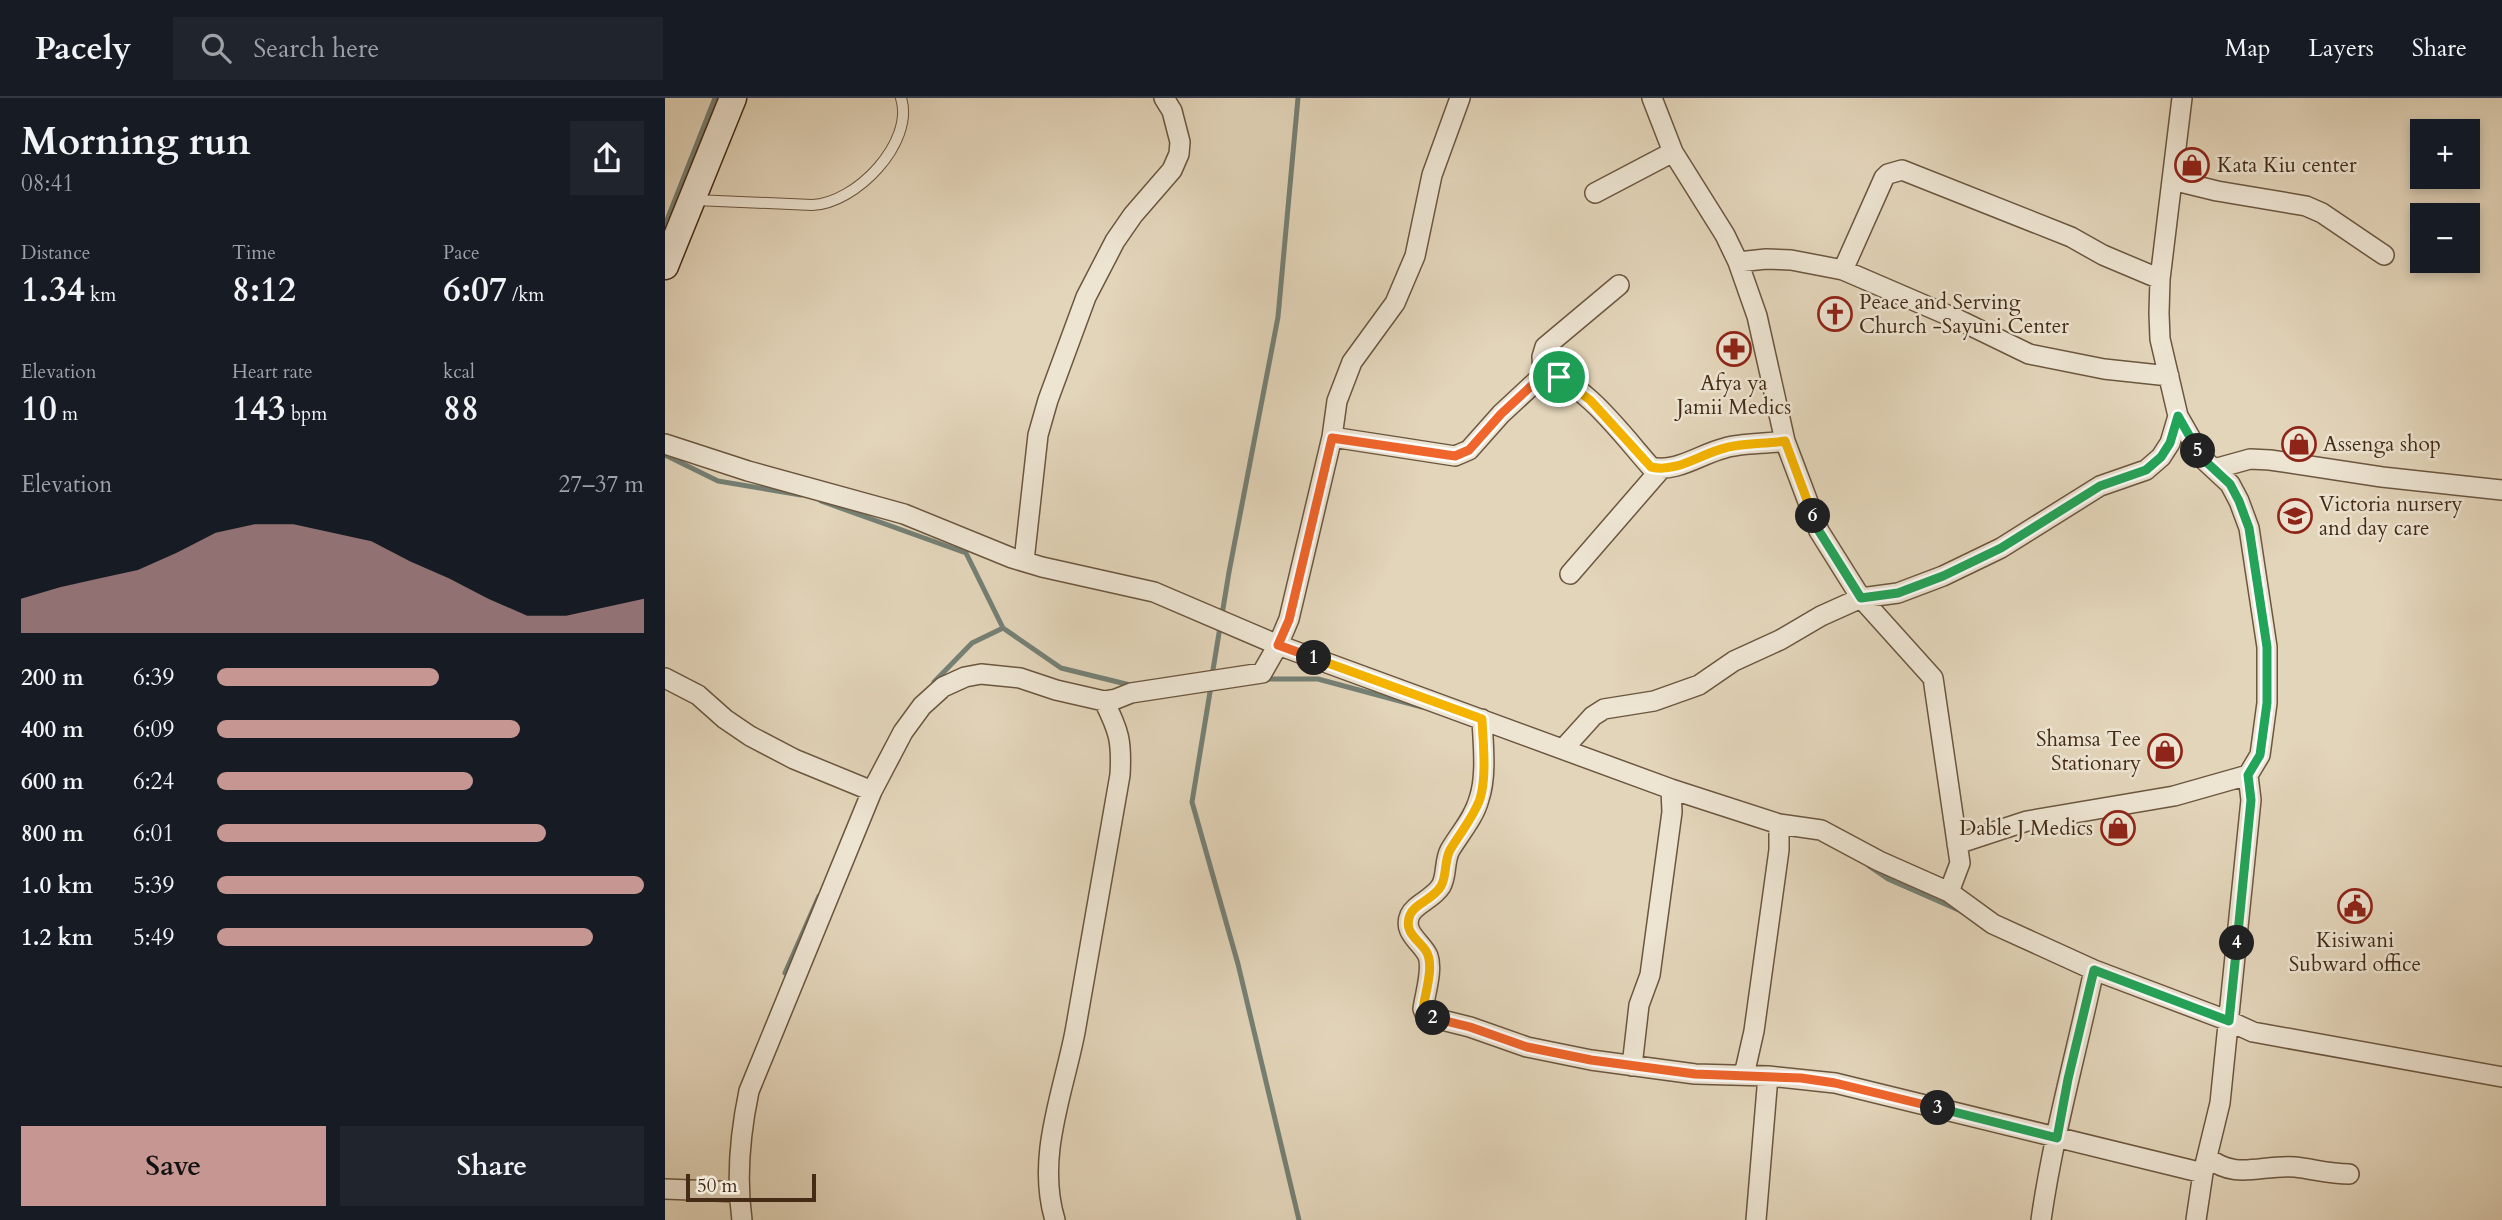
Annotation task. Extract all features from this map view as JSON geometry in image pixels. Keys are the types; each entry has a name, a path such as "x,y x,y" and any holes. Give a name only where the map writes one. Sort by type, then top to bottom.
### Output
{"street":[{"path":"665,266 733,98"},
{"path":"1024,561 1038,435 1086,297 1115,241 1133,215 1173,170 1179,154 1180,142 1172,111 1164,98"},
{"path":"742,1220 741,1135 749,1091 872,791 903,732 922,706 943,687 965,677 988,674 1020,678 1104,701 1131,693 1262,673 1289,620 1332,438 1337,401 1352,362 1395,303 1415,256 1431,175 1460,98"},
{"path":"1652,98 1673,152 1725,234 1738,262 1757,316 1785,441 1819,531 1861,598 1933,678 1960,863 1949,892"},
{"path":"2182,98 2161,279 2160,339 2178,416 2202,458 2230,484 2249,528 2267,647 2267,703 2260,755 2248,775 2251,800 2220,1103 2205,1165 2196,1220"},
{"path":"1595,193 1673,152"},
{"path":"1843,270 1884,178 1902,170 2058,232 2122,264 2161,279"},
{"path":"2172,180 2217,191 2305,206 2322,213 2384,255"},
{"path":"1738,262 1791,260 1843,270 1959,320 2029,354 2104,369 2169,376"},
{"path":"1543,375 1542,357 1545,347 1619,285"},
{"path":"1332,438 1455,456 1469,450 1501,414 1543,375"},
{"path":"1543,375 1559,377 1590,400 1651,467 1661,469 1677,466 1726,447 1785,441"},
{"path":"1564,748 1593,716 1604,709 1654,701 1699,685 1734,661 1861,598 1898,593 1943,576 2001,548 2100,486 2146,470 2161,457 2170,443 2178,416"},
{"path":"665,444 748,471 904,514 1024,561 1154,592 1278,645 1671,789 1779,824 1821,830 1949,892 1993,924 2094,970 2253,1032 2502,1077"},
{"path":"2214,469 2250,459 2270,460 2382,477 2502,490"},
{"path":"1570,574 1661,469"},
{"path":"665,678 698,695 725,719 793,760 872,791"},
{"path":"1055,1220 1050,1201 1049,1151 1052,1128 1073,1042 1120,775 1122,747 1118,729 1104,701"},
{"path":"1482,719 1480,798 1465,830 1449,852 1443,884 1435,895 1412,911 1408,917 1410,934 1426,952 1430,962 1423,1009 1426,1016 1470,1027 1527,1047 1695,1074 1767,1076 1835,1083 2057,1138 2233,1170 2284,1167 2349,1174"},
{"path":"1957,844 2027,821 2174,796 2248,775"},
{"path":"1632,1066 1639,1005 1650,975 1672,812 1671,789"},
{"path":"1744,1075 1754,1031 1779,850 1779,824"},
{"path":"2041,1220 2047,1176 2094,970"},
{"path":"1756,1220 1767,1076"},
{"path":"665,1189 740,1192"}],"lane":[{"path":"692,200 812,205 826,203 859,185 876,172 885,160 898,139 903,124 904,106 901,98"}],"waterway":[{"path":"665,225 715,98"},
{"path":"1212,676 1278,317 1298,98"},
{"path":"665,455 718,481 801,495"},
{"path":"821,501 966,553 1003,628 1061,668 1130,685 1130,688"},
{"path":"934,682 972,643 1003,628"},
{"path":"1264,679 1318,679 1422,707"},
{"path":"1211,686 1192,802 1238,964 1299,1220"},
{"path":"1869,866 1888,879 1961,911"},
{"path":"785,973 819,896"}],"place":[{"name":"Kata Kiu center","path":"2192,165"},
{"name":"Peace and Serving Church -Sayuni Center","path":"1835,314"},
{"name":"Afya ya Jamii Medics","path":"1734,349"},
{"name":"Assenga shop","path":"2299,444"},
{"name":"Victoria nursery and day care","path":"2295,516"},
{"name":"Shamsa Tee Stationary","path":"2165,751"},
{"name":"Dable J Medics","path":"2118,828"},
{"name":"Kisiwani Subward office","path":"2355,906"}],"route":[{"path":"1543,375 1559,377 1590,400 1651,467 1661,469 1677,466 1726,447 1785,441 1819,531 1861,598 1898,593 1943,576 2001,548 2100,486 2146,470 2161,457 2170,443 2178,416 2202,458 2230,484 2239,501 2249,528 2267,647 2267,703 2260,755 2248,775 2251,800 2229,1021 2094,970 2057,1138 1835,1083 1801,1078 1695,1074 1591,1060 1527,1047 1470,1027 1426,1016 1423,1009 1430,962 1426,952 1410,934 1408,917 1412,911 1435,895 1443,884 1449,852 1465,830 1480,798 1482,719 1278,645 1289,620 1332,438 1455,456 1469,450 1501,414 1543,375"}]}
